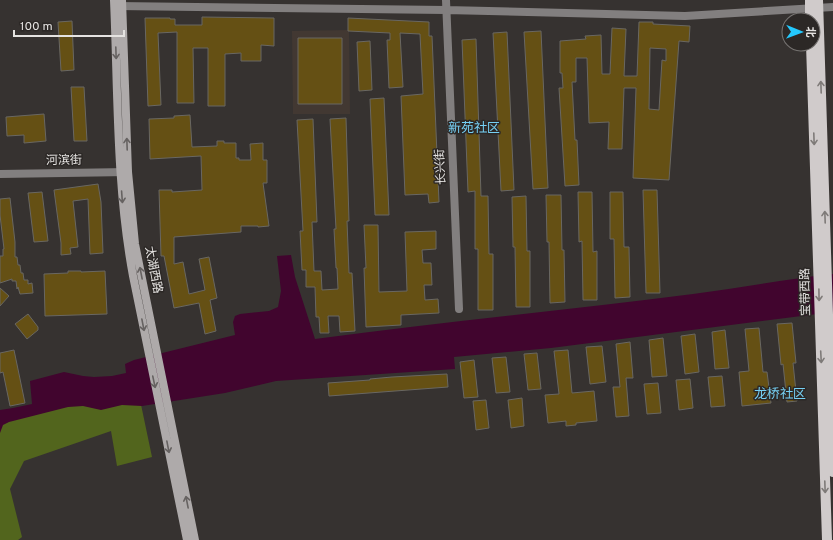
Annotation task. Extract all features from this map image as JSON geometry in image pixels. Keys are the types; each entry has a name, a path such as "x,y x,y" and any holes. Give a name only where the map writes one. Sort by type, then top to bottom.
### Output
{"main road":[{"name":"太湖西路","path":"118,3 124,172 153,354 160,409 187,540"},
{"name":"宝带西路","path":"814,4 823,270 827,540"},
{"name":"宝带西路","path":"811,52 823,270"},
{"name":"宝带西路","path":"824,318 833,472"},
{"name":"太湖西路","path":"153,354 169,406 195,540"}],"street":[{"name":"长兴街","path":"446,0 459,309"},
{"path":"118,3 685,16 814,4 833,7"},
{"name":"河滨街","path":"0,174 124,172"}],"shaded area":[{"path":"349,30 350,114 293,114 292,31"},
{"path":"291,255 295,277 315,339 693,294 833,274 833,312 551,348 454,357 455,369 276,381 225,393 142,406 122,405 101,410 83,406 68,407 9,422 3,425 0,433 0,410 32,404 30,381 64,372 94,377 112,376 126,373 125,364 134,360 235,335 233,322 235,316 240,314 269,311 278,307 281,291 277,256"}],"green space":[{"path":"139,395 152,457 117,466 111,431 24,461 10,489 22,537 18,540 0,540 0,423 33,410"}],"building":[{"path":"202,17 274,18 274,46 261,45 261,61 241,61 241,53 225,54 225,106 208,106 208,48 193,48 194,103 177,103 177,32 158,33 161,105 148,106 145,18 175,19 175,25 202,25"},
{"path":"348,18 429,22 429,36 432,36 439,202 429,203 428,194 405,195 401,96 423,94 420,34 400,33 403,87 389,88 387,40 390,40 390,33 348,31"},
{"path":"72,21 74,70 61,71 58,22"},
{"path":"639,22 690,26 689,42 679,41 669,180 633,178 636,88 624,88 622,149 608,149 609,122 589,123 587,58 576,58 576,82 572,82 579,185 565,186 559,88 563,88 562,73 560,73 560,41 586,39 585,36 601,35 602,74 610,74 612,28 626,29 624,76 637,76","holes":["650,48 666,49 666,61 662,60 659,110 649,109"]},
{"path":"541,31 548,188 533,189 524,32"},
{"path":"507,32 514,190 501,191 493,33"},
{"path":"298,38 342,38 342,104 298,104"},
{"path":"476,39 481,196 488,196 489,254 493,254 493,310 478,310 478,249 475,249 475,191 468,192 462,40"},
{"path":"370,41 372,90 359,91 357,42"},
{"path":"71,87 84,87 87,141 74,141"},
{"path":"384,98 389,215 375,215 370,99"},
{"path":"44,114 46,141 24,143 24,135 7,136 6,117"},
{"path":"190,115 192,147 217,146 217,141 224,141 224,143 236,143 236,158 239,158 239,160 251,160 250,144 263,143 263,160 267,160 267,183 263,183 269,226 241,226 241,232 174,237 174,264 183,262 189,294 205,290 199,259 209,257 217,298 210,300 216,331 205,334 199,303 174,308 164,256 161,256 159,190 172,190 172,192 202,190 201,156 150,159 149,119 174,118 174,116"},
{"path":"346,118 349,273 352,273 355,331 340,332 339,316 328,316 329,333 320,333 319,317 316,317 315,287 306,287 306,270 302,270 300,231 303,231 297,120 313,119 317,222 312,222 314,271 321,271 322,290 338,289 330,119"},
{"path":"98,184 101,202 103,253 90,254 88,199 73,201 78,247 70,248 71,254 61,255 61,243 54,190"},
{"path":"643,190 657,190 660,293 646,293"},
{"path":"42,192 48,241 34,242 28,193"},
{"path":"578,192 592,192 593,252 597,251 597,300 583,300 582,241 579,242"},
{"path":"610,192 623,192 624,247 629,247 630,297 615,298 614,239 610,239"},
{"path":"546,195 561,195 565,302 550,303 549,242 547,242"},
{"path":"526,196 527,251 530,251 530,307 516,307 512,197"},
{"path":"10,198 15,242 15,257 17,257 18,265 20,265 24,280 28,280 28,284 32,283 33,293 20,294 18,287 17,289 16,281 12,281 12,279 0,283 0,256 3,256 4,249 0,215 0,199"},
{"path":"364,225 378,225 379,292 407,291 405,232 436,231 436,249 422,250 423,263 431,263 432,285 424,285 425,300 438,299 439,313 401,315 401,325 366,327"},
{"path":"68,271 105,271 107,314 45,316 44,274 68,273"},
{"path":"0,288 9,296 0,306"},
{"path":"28,314 38,327 38,330 27,339 15,324"},
{"path":"792,323 796,363 793,363 797,401 787,402 783,364 781,365 777,324"},
{"path":"759,328 763,372 767,372 771,403 742,406 739,372 749,371 745,329"},
{"path":"725,330 729,368 715,369 712,332"},
{"path":"695,334 699,372 685,374 681,336"},
{"path":"663,338 667,376 652,377 649,340"},
{"path":"630,342 633,378 626,378 629,416 616,417 613,387 620,387 616,344"},
{"path":"602,346 606,382 590,384 586,347"},
{"path":"14,350 25,403 10,406 3,372 0,373 0,353"},
{"path":"568,350 572,393 594,391 597,421 576,423 576,425 566,426 566,421 548,423 545,395 559,394 554,351"},
{"path":"537,353 541,389 528,390 524,354"},
{"path":"506,357 510,392 496,393 492,358"},
{"path":"474,360 478,397 464,398 460,362"},
{"path":"447,374 448,387 329,396 328,383"},
{"path":"722,376 725,406 711,407 708,377"},
{"path":"690,379 693,408 679,410 676,380"},
{"path":"658,383 661,413 647,414 644,384"},
{"path":"522,398 524,426 511,428 508,400"},
{"path":"486,400 489,428 476,430 473,401"}],"district":[{"name":"新苑社区","path":"474,129"},
{"name":"龙桥社区","path":"780,395"}]}
